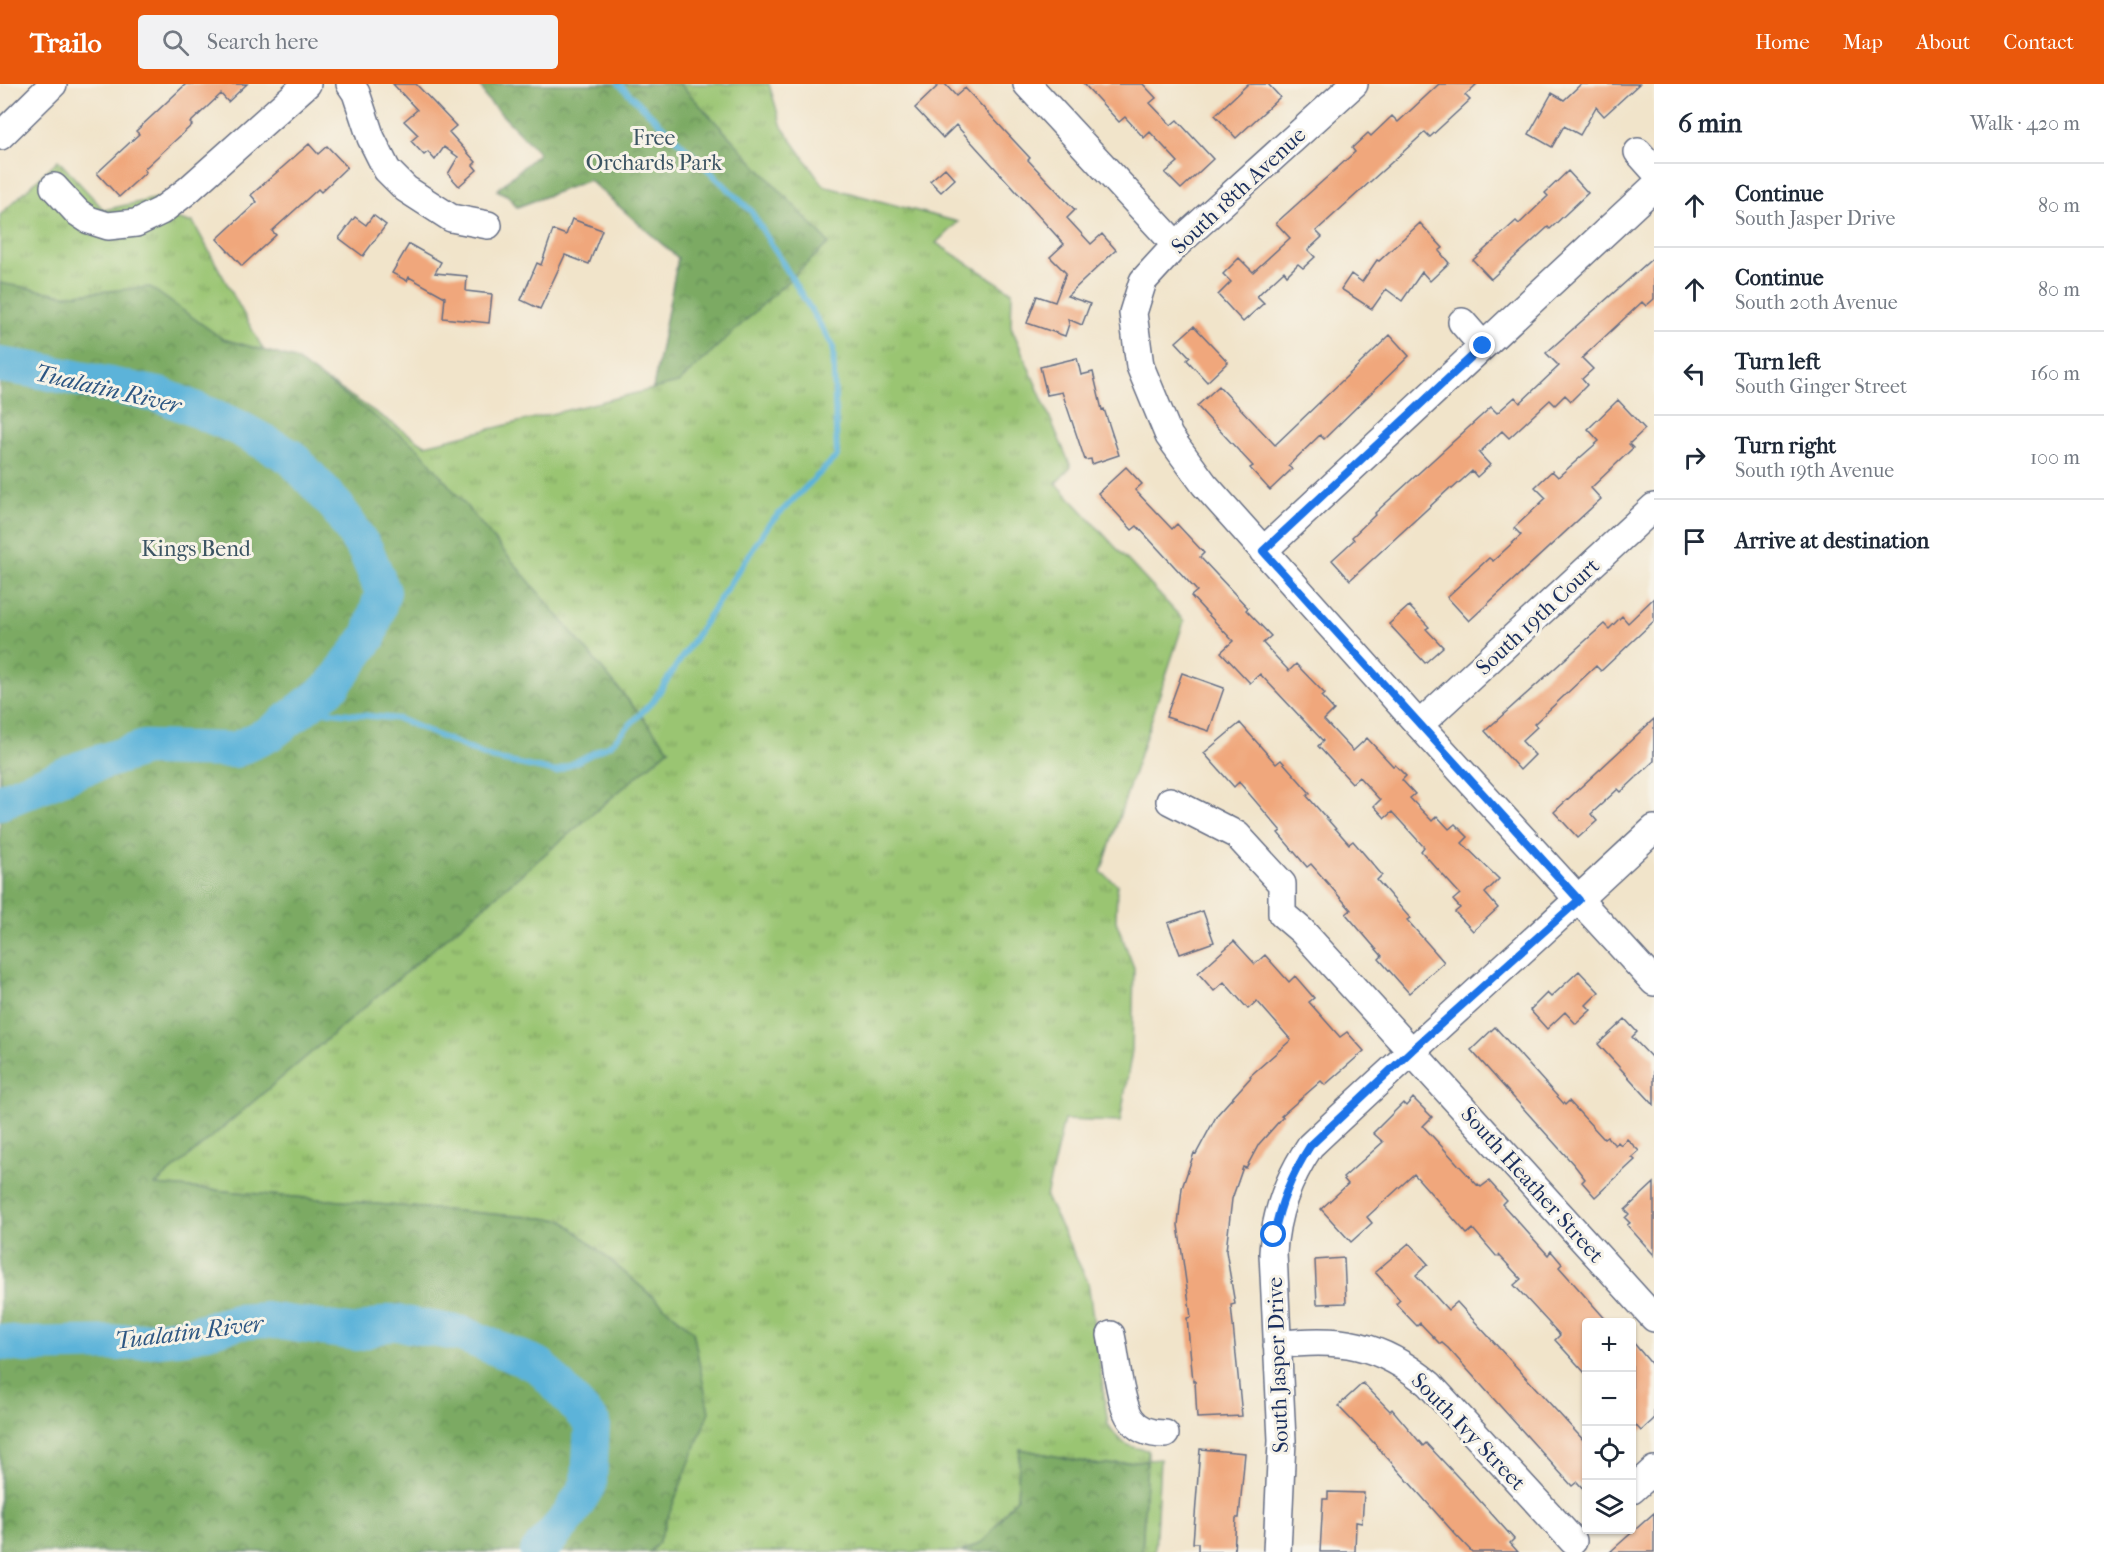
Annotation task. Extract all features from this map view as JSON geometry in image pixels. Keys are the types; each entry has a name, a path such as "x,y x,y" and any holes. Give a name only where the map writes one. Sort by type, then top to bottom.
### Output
{"street":[{"path":"0,136 53,84"},
{"path":"54,187 77,212 89,220 108,226 136,223 160,211 187,191 307,84"},
{"path":"350,84 356,93 371,138 387,170 406,189 451,218 488,225"},
{"path":"1027,84 1176,245"},
{"name":"South 18th Avenue","path":"1354,84 1176,245 1143,281 1133,314 1140,366 1169,436 1204,484 1419,725 1654,982"},
{"path":"1263,551 1654,187"},
{"path":"1462,322 1483,346"},
{"name":"South 19th Court","path":"1419,725 1654,507"},
{"name":"South Heather Street","path":"1170,801 1229,830 1243,841 1282,884 1282,914 1302,931 1412,1050 1654,1318"},
{"name":"South Jasper Drive","path":"1276,1552 1282,1440 1272,1253 1283,1198 1294,1173 1310,1146 1654,829"},
{"path":"1111,1335 1123,1402 1128,1416 1134,1424 1146,1432 1165,1434"},
{"name":"South Ivy Street","path":"1277,1345 1316,1340 1335,1341 1375,1351 1401,1363 1429,1384 1574,1541"},
{"path":"1636,1486 1654,1470"}],"green space":[{"name":"Kings Bend","path":"480,84 769,84 782,127 824,186 958,222 936,243 1012,292 1011,326 1071,467 1056,483 1184,621 1101,872 1117,884 1116,921 1134,968 1132,1050 1120,1122 1064,1120 1046,1197 1088,1282 1108,1424 1124,1443 1148,1450 1148,1460 1160,1459 1155,1552 1142,1552 1147,1460 1100,1465 1020,1449 1017,1497 984,1541 961,1552 650,1552 658,1543 563,1220 154,1185 669,749 0,796 0,215 58,160 104,210 158,198 176,219 193,222 269,360 334,385 425,445 653,389 678,258 589,180 517,207 509,196 497,190 539,153 486,98"},
{"name":"Free Orchards Park","path":"480,84 680,84 829,243 678,383 653,389 678,258 589,180 517,207 509,196 497,190 539,153 486,98"},
{"name":"Kings Bend","path":"0,283 65,295 150,287 223,339 295,359 417,447 669,749 155,1185 563,1220 693,1331 709,1412 658,1543 650,1552 0,1552"},
{"path":"1020,1449 1099,1465 1147,1460 1142,1552 961,1552 984,1541 1017,1497"}],"building":[{"path":"186,84 247,84 228,102 221,94 190,123 192,125 144,169 146,172 119,197 97,173 139,134 136,131"},
{"path":"393,84 416,84 456,126 449,132 476,162 473,165 477,170 459,186 448,174 458,157 444,147 435,160 428,152 424,155 411,141 418,135 404,121 417,110"},
{"path":"940,84 945,84 956,96 965,88 1075,210 1067,218 1091,244 1102,234 1116,250 1067,296 1090,304 1082,325 1068,319 1069,324 1065,336 1027,323 1037,296 1055,302 1066,273 1050,257 1064,244 956,125 943,138 915,108"},
{"path":"1084,84 1143,84 1156,98 1150,103 1171,125 1177,120 1213,159 1181,189 1165,173 1178,162 1150,132 1144,138 1125,117 1119,122"},
{"path":"1248,84 1268,84 1280,97 1236,138 1215,115"},
{"path":"1439,84 1477,84 1465,95 1470,100 1430,137 1425,132 1316,231 1322,237 1308,250 1315,257 1303,268 1298,264 1287,275 1284,271 1257,296 1264,303 1243,322 1218,295 1231,282 1223,274 1239,258 1253,272 1290,238 1276,223 1355,152 1352,148 1368,133 1371,136 1392,116 1398,122"},
{"path":"1581,84 1639,84 1604,116 1596,107 1580,135 1564,126 1552,147 1529,134 1552,93 1564,100"},
{"path":"309,144 318,154 327,146 347,167 321,192 318,189 272,231 276,235 242,266 217,239 257,202 251,195"},
{"path":"945,168 955,179 941,192 930,181"},
{"path":"1568,171 1588,193 1491,279 1473,260 1516,221 1519,224 1548,196 1545,193"},
{"path":"373,215 386,225 363,256 339,238 355,217 366,225"},
{"path":"572,219 602,230 589,264 565,255 540,309 521,300 537,263 541,265 553,230 566,235"},
{"path":"1420,223 1443,248 1439,251 1449,263 1430,281 1422,272 1402,301 1386,289 1372,309 1341,289 1351,274 1362,282 1377,260 1379,261"},
{"path":"409,244 441,262 435,273 467,276 466,291 492,294 489,323 443,318 445,297 409,277 407,281 392,273"},
{"path":"1654,257 1654,299 1646,306 1642,302 1582,358 1593,369 1582,379 1587,385 1571,401 1565,395 1555,405 1550,400 1509,438 1502,431 1479,453 1490,465 1477,477 1472,471 1452,489 1450,488 1350,580 1332,560 1354,540 1352,537 1375,513 1491,407 1497,413 1515,397 1520,403 1559,366 1546,353"},
{"path":"1194,326 1228,362 1207,382 1187,360 1190,357 1176,342"},
{"path":"1390,335 1409,356 1324,439 1320,435 1288,466 1292,469 1270,490 1250,468 1253,466 1197,406 1219,386 1275,445"},
{"path":"1077,358 1081,375 1093,372 1102,410 1104,409 1119,455 1092,464 1091,459 1085,460 1062,392 1047,395 1040,367"},
{"path":"1618,400 1645,429 1629,444 1633,448 1591,488 1601,499 1469,621 1447,597 1489,558 1493,561 1521,535 1514,528 1546,498 1535,487 1552,471 1558,477 1599,441 1588,429"},
{"path":"1126,467 1142,484 1135,490 1172,529 1177,524 1204,553 1200,557 1271,636 1263,643 1289,671 1296,664 1325,694 1322,697 1334,710 1324,720 1353,751 1367,738 1393,766 1395,765 1406,776 1402,780 1415,794 1410,798 1432,821 1437,816 1449,829 1455,824 1468,837 1462,843 1499,879 1485,893 1498,908 1473,931 1455,912 1460,908 1453,900 1460,894 1421,851 1424,847 1392,812 1385,818 1374,806 1380,800 1359,777 1352,783 1318,746 1323,741 1260,674 1250,683 1221,652 1233,641 1191,596 1197,591 1137,526 1132,530 1098,493"},
{"path":"1654,598 1654,621 1601,671 1596,666 1534,724 1537,727 1522,741 1535,755 1520,770 1485,731 1604,624 1609,629 1622,616 1628,623"},
{"path":"1409,606 1429,627 1426,629 1443,647 1425,663 1389,624"},
{"path":"1182,673 1224,688 1209,731 1166,717"},
{"path":"1654,719 1654,761 1621,792 1618,789 1591,814 1597,821 1578,838 1554,812"},
{"path":"1240,723 1276,764 1281,760 1310,793 1307,796 1349,844 1353,841 1382,875 1377,880 1410,918 1407,920 1444,962 1409,993 1379,959 1382,956 1346,914 1351,910 1311,864 1307,867 1278,833 1281,831 1239,782 1234,787 1204,753"},
{"path":"1203,911 1214,942 1180,954 1168,923"},
{"path":"1234,941 1255,964 1265,955 1289,982 1295,976 1314,998 1309,1002 1340,1037 1347,1032 1364,1051 1325,1085 1321,1081 1281,1116 1283,1117 1259,1144 1246,1168 1243,1167 1232,1199 1226,1251 1235,1304 1231,1305 1242,1416 1197,1418 1187,1318 1191,1317 1178,1225 1182,1188 1194,1153 1196,1154 1217,1115 1250,1076 1291,1040 1257,1001 1248,1009 1224,982 1214,991 1198,973"},
{"path":"1579,971 1599,992 1586,1005 1591,1010 1576,1024 1565,1012 1547,1029 1530,1010 1547,993 1551,997"},
{"path":"1625,1019 1637,1032 1632,1037 1654,1060 1654,1105 1598,1044"},
{"path":"1495,1027 1565,1105 1569,1101 1604,1139 1607,1137 1615,1145 1618,1142 1621,1145 1627,1139 1639,1151 1632,1157 1635,1160 1595,1197 1582,1182 1585,1179 1575,1166 1471,1050"},
{"path":"1413,1098 1432,1117 1423,1126 1477,1185 1481,1187 1489,1181 1506,1200 1502,1204 1548,1255 1551,1251 1562,1264 1559,1267 1605,1318 1582,1318 1582,1370 1555,1340 1560,1335 1514,1285 1521,1279 1499,1255 1497,1257 1473,1229 1467,1234 1414,1174 1367,1217 1372,1223 1351,1242 1321,1209 1348,1184 1343,1178 1383,1142 1373,1133 1403,1103 1406,1106"},
{"path":"1654,1183 1654,1255 1627,1225 1630,1223 1625,1218 1629,1214 1625,1210"},
{"path":"1409,1243 1428,1264 1416,1275 1448,1310 1457,1302 1582,1439 1582,1488 1577,1482 1572,1486 1448,1348 1440,1344 1420,1323 1417,1326 1396,1304 1400,1300 1375,1272"},
{"path":"1344,1258 1346,1303 1317,1304 1315,1260"},
{"path":"1636,1346 1654,1367 1654,1419 1641,1431 1636,1425"},
{"path":"1363,1383 1390,1411 1392,1409 1423,1446 1426,1443 1471,1491 1514,1539 1510,1543 1518,1552 1472,1552 1455,1534 1338,1406"},
{"path":"1200,1449 1245,1453 1234,1552 1198,1552 1198,1543 1193,1543"},
{"path":"1328,1492 1364,1493 1362,1523 1356,1522 1355,1552 1320,1552 1323,1499 1328,1499"},
{"path":"1654,1513 1654,1552 1610,1552 1630,1534 1636,1534 1636,1529"}],"waterway":[{"path":"302,709 399,719 491,758 556,772 611,744 654,700 769,524 837,456 833,346 751,211 619,84"},
{"name":"Tualatin River","path":"0,365 163,396 235,426 291,457 337,507 366,551 383,592 369,636 332,686 271,733 235,750 145,748 80,769 0,802"},
{"name":"Tualatin River","path":"0,1342 23,1345 118,1343 185,1336 237,1322 266,1320 357,1333 392,1322 462,1334 540,1366 592,1423 589,1483 570,1515 538,1552"}],"route":[{"path":"1274,1235 1283,1198 1300,1161 1310,1146 1412,1050 1579,900 1263,551 1483,346"}]}
